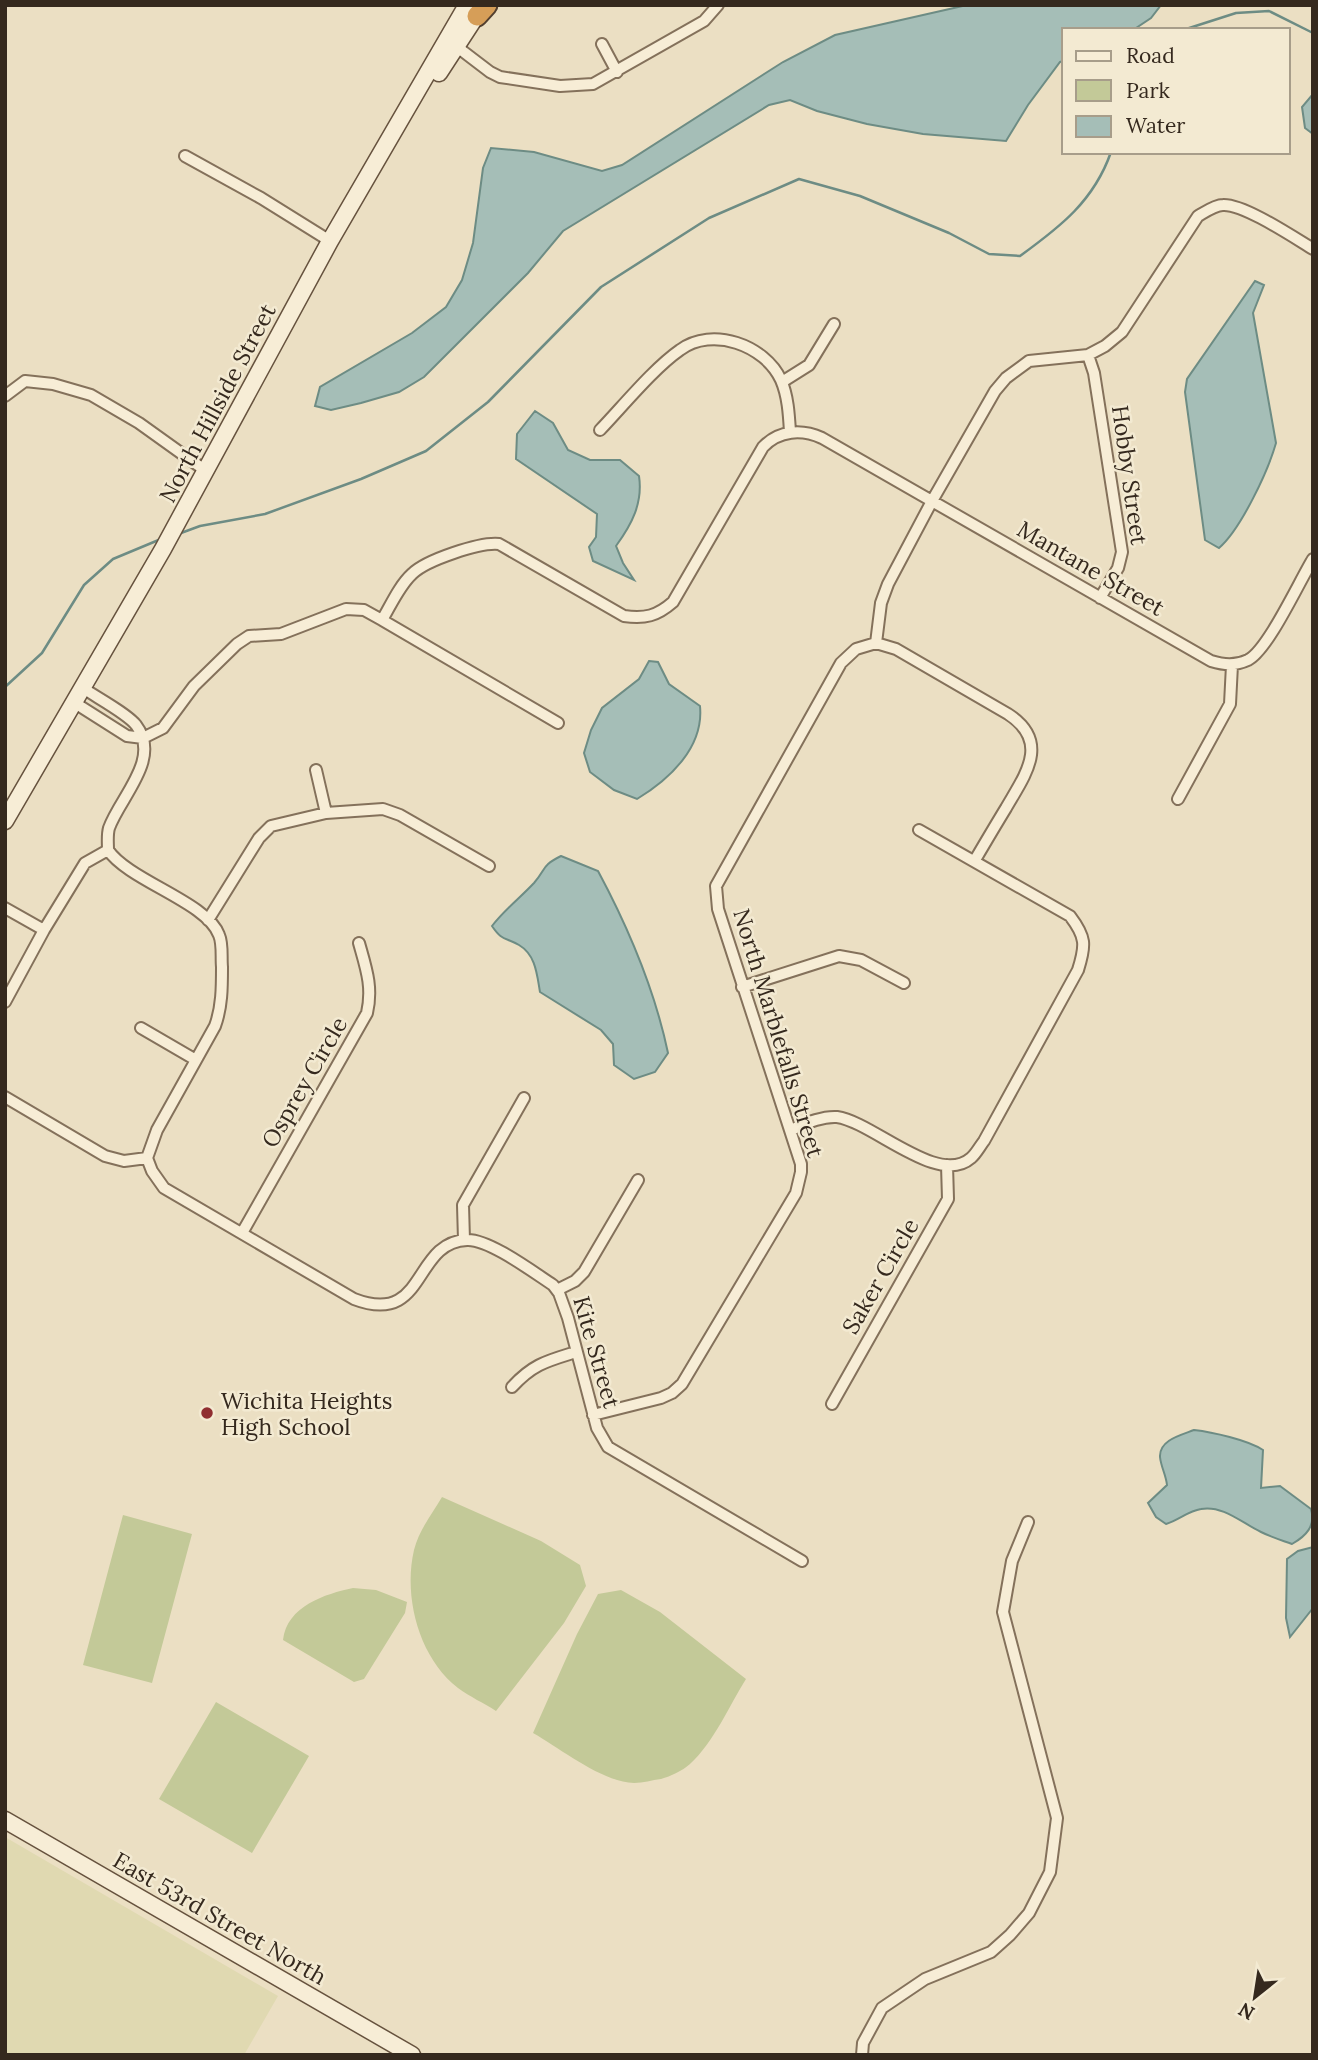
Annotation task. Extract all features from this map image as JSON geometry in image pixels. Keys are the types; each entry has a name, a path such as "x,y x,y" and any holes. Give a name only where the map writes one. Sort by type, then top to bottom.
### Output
{"main road":[{"name":"North Hillside Street","path":"5,821 163,549 330,241 452,43 479,8"},
{"name":"East 53rd Street North","path":"5,1820 412,2055"}],"street":[{"path":"452,43 490,72 514,80 560,86 593,84 704,21 718,5"},
{"path":"601,44 617,72"},
{"path":"185,156 261,198 330,241"},
{"path":"975,860 1028,769 1032,751 1028,733 1008,714 896,649 876,643 885,591 932,501 1006,378 1029,361 1088,355 1122,332 1198,216 1216,206 1240,208 1313,248"},
{"path":"782,382 809,365 834,324"},
{"path":"382,620 413,572 487,543 499,544 625,616 646,618 656,615 673,602 763,447 771,439 790,432 782,382 769,364 744,346 728,340 712,339 681,348 600,430"},
{"name":"Hobby Street","path":"1088,355 1094,373 1122,552 1120,564 1100,598"},
{"path":"5,396 25,381 52,384 91,395 139,423 206,471"},
{"name":"Mantane Street","path":"790,432 808,432 822,438 1211,661 1232,665"},
{"path":"1178,799 1230,705 1232,665 1250,659 1263,648 1313,559"},
{"path":"75,703 127,736 143,738 163,728 194,686 237,644 249,636 281,634 346,609 364,610 558,723"},
{"name":"North Marblefalls Street","path":"593,1415 666,1396 677,1389 685,1380 796,1193 801,1164 716,901 719,879 841,663 856,649 876,643"},
{"path":"83,688 135,723 146,751 108,831 108,850 122,864 208,920 219,935 221,1003 215,1026 157,1130 147,1158 157,1182 354,1299 381,1306 394,1304 406,1295 439,1251 464,1240 463,1205 524,1098"},
{"path":"316,770 326,813"},
{"path":"208,920 259,838 271,826 326,813 383,808 489,866"},
{"path":"791,1130 823,1118 846,1119 932,1164 947,1165 970,1160 984,1141 1078,970 1084,950 1082,932 1070,916 975,860 919,831"},
{"path":"5,1002 44,930 85,863 108,850"},
{"path":"5,908 44,930"},
{"name":"Osprey Circle","path":"242,1233 367,1013 370,979 359,943"},
{"path":"742,987 839,956 861,960 904,984"},
{"path":"141,1028 195,1060"},
{"path":"5,1097 104,1156 124,1161 147,1158"},
{"name":"Saker Circle","path":"832,1404 948,1199 947,1165"},
{"path":"557,1290 575,1281 584,1272 638,1180"},
{"name":"Kite Street","path":"464,1240 469,1239 494,1248 557,1290 568,1318 593,1415 600,1436 608,1447 802,1561"},
{"path":"512,1387 524,1373 539,1363 576,1352"},
{"path":"862,2055 863,2043 882,2008 925,1979 991,1952 1029,1913 1050,1872 1056,1818 1003,1612 1012,1561 1028,1522"}],"shaded area":[{"path":"5,1837 278,1996 244,2055 5,2055"}],"green space":[{"path":"442,1497 541,1541 580,1565 586,1586 564,1623 496,1711 458,1688 444,1675 424,1644 417,1625 411,1587 414,1550 422,1529"},
{"path":"123,1515 192,1534 152,1683 83,1665"},
{"path":"353,1588 376,1590 407,1602 405,1613 364,1679 354,1682 283,1640 286,1628 300,1610 320,1598"},
{"path":"621,1590 660,1612 746,1679 714,1735 690,1764 665,1778 637,1783 622,1781 595,1771 533,1733 598,1594"},
{"path":"216,1702 309,1756 252,1853 159,1799"}],"water":[{"path":"967,5 1161,5 1151,18 1136,28 1062,28 1062,62 1028,105 1006,141 923,134 867,124 817,111 790,100 769,105 563,231 528,273 424,377 399,392 361,403 331,410 315,406 320,387 412,333 446,307 462,280 473,243 483,168 491,148 534,152 602,171 622,165 783,62 835,35"},
{"path":"1313,94 1313,134 1305,128 1302,107"},
{"path":"1255,281 1264,285 1253,313 1276,443 1253,499 1236,528 1219,548 1205,540 1185,392 1187,379"},
{"path":"535,411 553,423 568,450 590,460 620,460 639,476 638,504 627,530 616,546 634,580 593,561 589,547 596,537 597,514 516,459 517,434"},
{"path":"649,661 658,662 669,684 700,706 700,721 691,748 682,760 661,782 637,799 614,790 590,772 584,753 602,708 639,679"},
{"path":"561,856 598,871 620,914 656,1006 668,1053 655,1072 634,1079 614,1065 613,1044 601,1030 540,992 535,966 529,954 519,945 501,936 492,926 534,883 547,865"},
{"path":"1194,1430 1239,1440 1263,1450 1261,1488 1280,1486 1311,1509 1311,1525 1302,1538 1292,1544 1265,1534 1225,1512 1209,1508 1192,1512 1166,1524 1156,1517 1148,1503 1167,1485 1160,1457 1163,1446"},
{"path":"1313,1547 1313,1608 1290,1637 1286,1618 1287,1559 1298,1551"}],"waterway":[{"path":"1189,28 1236,13 1269,11 1313,33"},
{"path":"181,533 200,526 265,514 361,479 426,451 488,402 601,287 709,218 799,179 860,196 949,233 989,254 1020,256 1074,212 1095,185 1110,154"},
{"path":"5,687 42,653 84,585 113,559 161,539"}],"place":[{"name":"Wichita Heights High School","path":"207,1413"}]}
